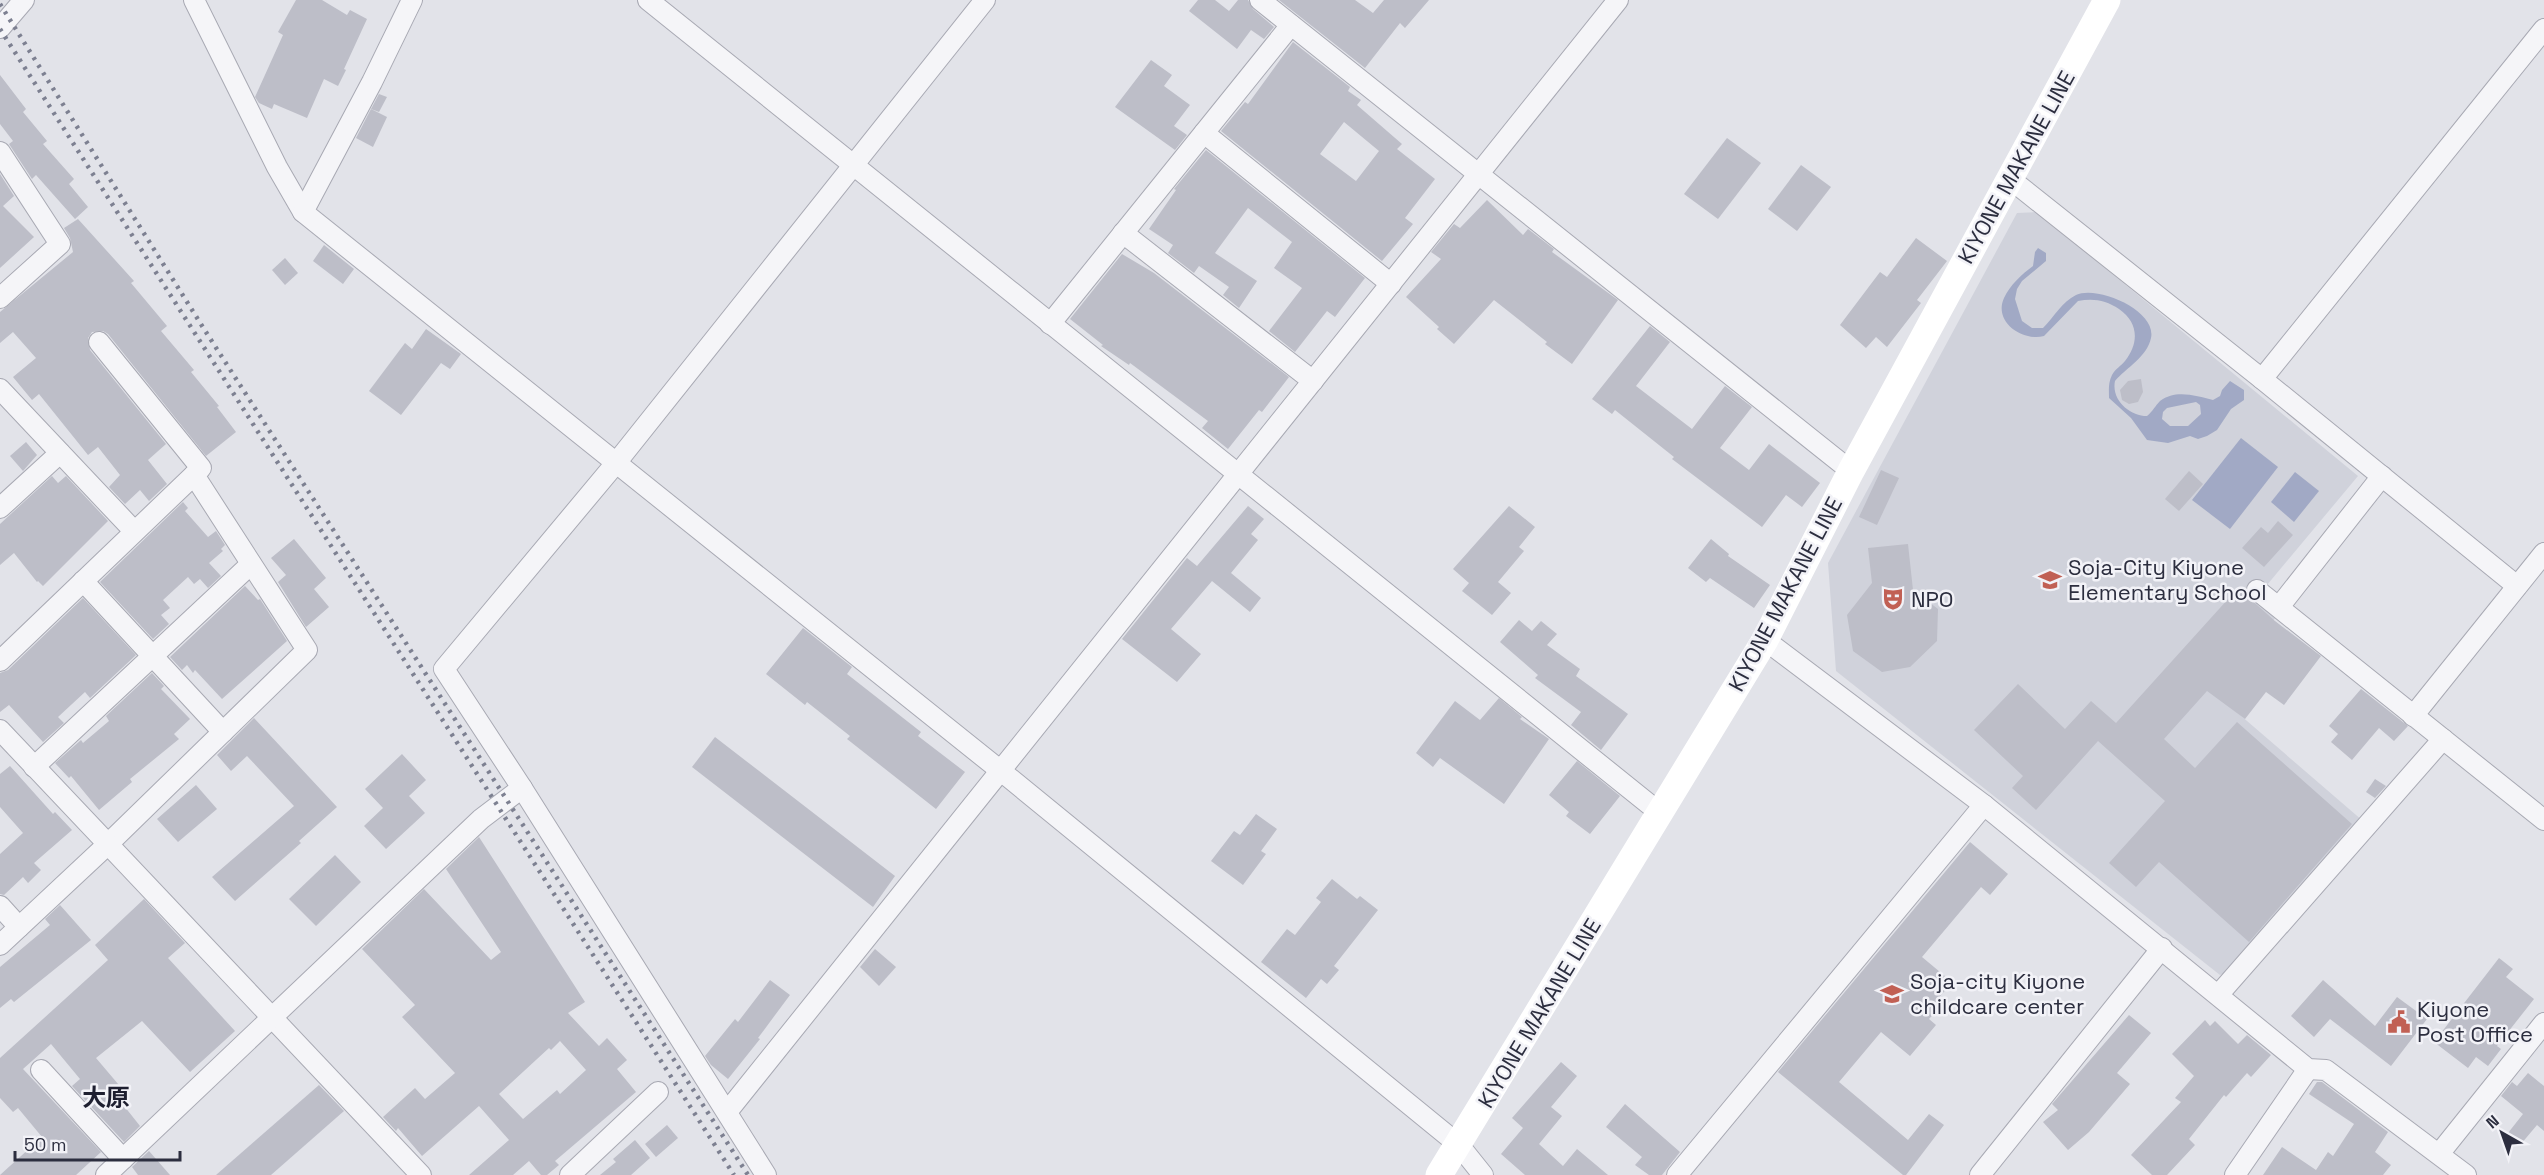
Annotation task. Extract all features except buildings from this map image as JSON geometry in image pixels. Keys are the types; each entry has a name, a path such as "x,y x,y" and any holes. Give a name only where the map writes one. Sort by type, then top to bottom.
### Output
{"main road":[{"name":"KIYONE MAKANE LINE","path":"1439,1175 1765,640 1851,471 2107,0"}],"street":[{"path":"0,28 24,0"},
{"path":"194,0 277,167 303,212 1001,771 1459,1145 1483,1175"},
{"path":"303,212 372,82 412,0"},
{"path":"648,0 1660,813"},
{"path":"766,1175 522,788 444,669 616,463 986,0"},
{"path":"1260,0 1851,471"},
{"path":"727,1112 1618,0"},
{"path":"1050,324 1291,25"},
{"path":"2262,379 2544,29"},
{"path":"1204,133 1391,284"},
{"path":"0,298 60,244 2,160"},
{"path":"2010,178 2517,586"},
{"path":"1123,233 1313,381"},
{"path":"0,661 201,468 99,342"},
{"path":"0,389 134,531"},
{"path":"0,508 60,453"},
{"path":"0,945 107,845 307,650 194,475"},
{"path":"2279,607 2382,476"},
{"path":"2413,716 2544,553"},
{"path":"34,767 252,564"},
{"path":"83,580 223,732"},
{"path":"2257,590 2544,820"},
{"path":"1765,640 1984,805 2219,994 2308,1069 2326,1070 2466,1175"},
{"path":"0,730 421,1175"},
{"path":"2219,994 2443,739"},
{"path":"41,1070 115,1169 272,1015 481,819 522,788"},
{"path":"1677,1175 1984,805"},
{"path":"0,906 19,927"},
{"path":"1980,1175 2162,948"},
{"path":"2439,1154 2544,1023"},
{"path":"2235,1175 2308,1069"},
{"path":"570,1175 658,1092"}],"shaded area":[{"name":"Soja-City Kiyone Elementary School","path":"2037,212 2358,476 2257,597 2278,615 2211,690 2363,821 2229,971 2220,975 1836,671 1828,563 2017,213"}],"water":[{"path":"2038,248 2046,253 2046,261 2022,281 2015,299 2022,321 2032,328 2043,328 2066,302 2076,295 2086,293 2111,297 2136,310 2145,318 2150,328 2149,345 2141,357 2115,381 2116,394 2128,410 2147,416 2160,401 2179,394 2213,400 2220,396 2230,381 2244,390 2244,400 2231,409 2217,430 2207,436 2198,439 2190,436 2168,443 2147,440 2131,418 2109,398 2109,384 2112,375 2130,354 2135,340 2130,320 2119,309 2099,300 2078,301 2044,336 2036,337 2019,333 2006,322 2002,307 2004,298 2017,280 2033,266 2035,252","holes":["2196,402 2200,405 2201,414 2188,426 2170,426 2162,419 2163,412 2167,408"]},
{"path":"2241,438 2278,467 2230,529 2192,500"},
{"path":"2295,472 2319,491 2294,522 2271,502"}],"railway":[{"path":"0,4 204,329 748,1175"},
{"path":"0,29 734,1175"}],"place":[{"name":"Soja-City Kiyone Elementary School","path":"2050,580"},
{"name":"NPO","path":"1893,599"},
{"name":"Soja-city Kiyone childcare center","path":"1892,994"},
{"name":"Kiyone Post Office","path":"2399,1022"}],"district":[{"name":"大原","path":"106,1098"}]}
